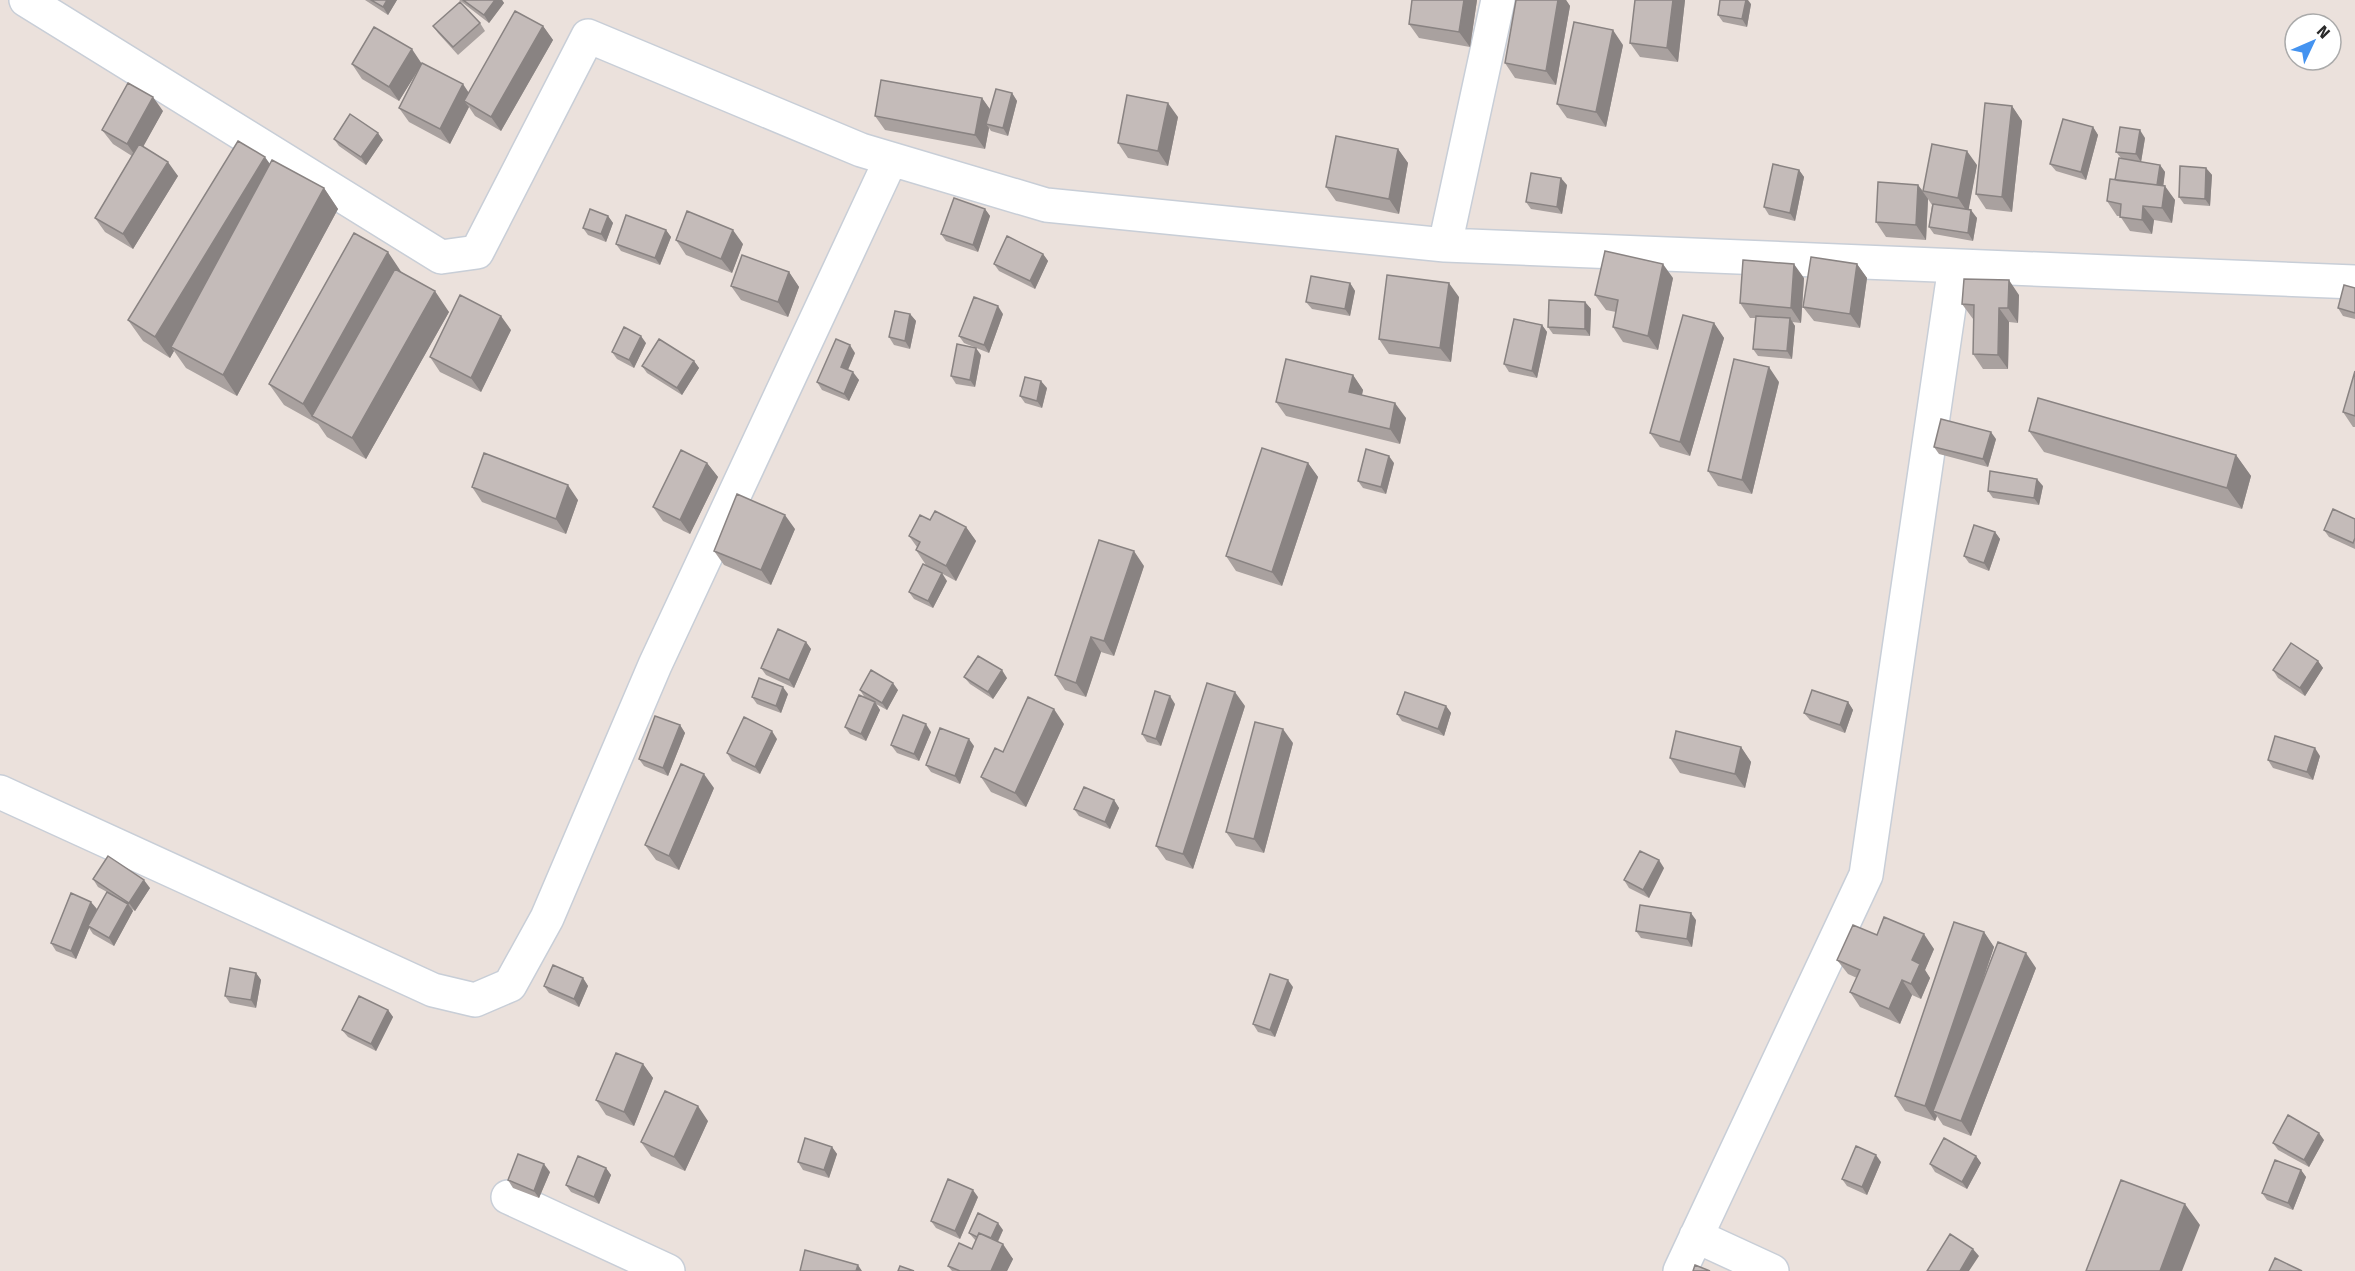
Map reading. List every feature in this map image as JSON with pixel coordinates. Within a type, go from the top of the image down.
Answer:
[{"type":"street","points":[[26,0],[441,257],[477,252],[588,36],[861,150],[1046,205],[1445,245],[2355,282]]},
{"type":"street","points":[[1445,245],[1498,0]]},
{"type":"street","points":[[0,792],[434,990],[475,1000],[510,985],[547,918],[655,665],[891,159]]},
{"type":"street","points":[[1680,1271],[1866,874],[1955,266]]},
{"type":"street","points":[[508,1197],[668,1271]]},
{"type":"street","points":[[1696,1236],[1772,1271]]},
{"type":"building","points":[[371,0],[387,0],[383,7]]},
{"type":"building","points":[[463,0],[495,0],[484,15]]},
{"type":"building","points":[[1412,0],[1464,0],[1459,32],[1409,24]]},
{"type":"building","points":[[1516,0],[1558,0],[1546,71],[1505,63]]},
{"type":"building","points":[[1635,0],[1673,0],[1667,48],[1630,43]]},
{"type":"building","points":[[1720,0],[1746,0],[1742,19],[1718,15]]},
{"type":"building","points":[[460,2],[480,23],[453,47],[433,26]]},
{"type":"building","points":[[515,11],[543,26],[491,117],[464,101]]},
{"type":"building","points":[[1574,22],[1613,30],[1596,112],[1557,104]]},
{"type":"building","points":[[374,27],[412,49],[389,87],[352,64]]},
{"type":"building","points":[[422,63],[463,84],[440,129],[399,108]]},
{"type":"building","points":[[881,80],[982,98],[975,135],[875,116]]},
{"type":"building","points":[[128,83],[153,97],[127,144],[102,130]]},
{"type":"building","points":[[996,89],[1012,93],[1003,128],[986,124]]},
{"type":"building","points":[[1127,95],[1168,103],[1158,151],[1118,143]]},
{"type":"building","points":[[1985,103],[2012,106],[2002,197],[1976,194]]},
{"type":"building","points":[[350,114],[378,133],[361,157],[334,139]]},
{"type":"building","points":[[2063,119],[2093,127],[2081,172],[2050,164]]},
{"type":"building","points":[[2120,127],[2140,130],[2136,154],[2116,152]]},
{"type":"building","points":[[1336,136],[1398,149],[1389,199],[1326,187]]},
{"type":"building","points":[[238,141],[265,157],[155,337],[128,320]]},
{"type":"building","points":[[139,144],[168,162],[123,234],[95,218]]},
{"type":"building","points":[[1932,144],[1967,151],[1958,198],[1923,191]]},
{"type":"building","points":[[2119,158],[2160,165],[2157,185],[2115,180]]},
{"type":"building","points":[[272,160],[324,188],[223,375],[171,347]]},
{"type":"building","points":[[1773,164],[1799,170],[1790,213],[1764,207]]},
{"type":"building","points":[[2180,166],[2206,168],[2205,199],[2179,197]]},
{"type":"building","points":[[1531,173],[1561,178],[1557,207],[1526,202]]},
{"type":"building","points":[[2110,179],[2165,186],[2162,208],[2143,206],[2142,220],[2120,217],[2121,204],[2107,201]]},
{"type":"building","points":[[1878,182],[1918,185],[1916,225],[1876,222]]},
{"type":"building","points":[[954,198],[985,209],[973,245],[941,234]]},
{"type":"building","points":[[1933,204],[1971,210],[1968,233],[1929,227]]},
{"type":"building","points":[[590,209],[608,216],[601,234],[583,228]]},
{"type":"building","points":[[687,211],[733,230],[721,259],[676,240]]},
{"type":"building","points":[[626,215],[666,230],[655,258],[616,244]]},
{"type":"building","points":[[354,233],[388,252],[303,404],[269,384]]},
{"type":"building","points":[[1007,236],[1043,254],[1030,281],[994,264]]},
{"type":"building","points":[[1605,251],[1663,264],[1648,336],[1613,327],[1618,300],[1595,295]]},
{"type":"building","points":[[742,255],[789,272],[778,302],[731,286]]},
{"type":"building","points":[[1811,257],[1857,264],[1850,314],[1803,307]]},
{"type":"building","points":[[1743,260],[1794,264],[1791,308],[1740,303]]},
{"type":"building","points":[[395,269],[435,291],[352,438],[312,416]]},
{"type":"building","points":[[1387,275],[1449,283],[1440,348],[1379,339]]},
{"type":"building","points":[[1311,276],[1350,283],[1345,309],[1306,302]]},
{"type":"building","points":[[1964,279],[2009,280],[2008,308],[1999,308],[1998,355],[1973,354],[1974,305],[1962,304]]},
{"type":"building","points":[[2344,285],[2355,288],[2355,313],[2338,308]]},
{"type":"building","points":[[460,295],[501,316],[471,378],[430,357]]},
{"type":"building","points":[[974,297],[998,306],[984,345],[959,336]]},
{"type":"building","points":[[1549,300],[1585,302],[1585,329],[1548,327]]},
{"type":"building","points":[[895,311],[910,314],[905,341],[889,337]]},
{"type":"building","points":[[1683,315],[1714,323],[1680,442],[1650,433]]},
{"type":"building","points":[[1756,316],[1790,318],[1787,351],[1753,349]]},
{"type":"building","points":[[1514,319],[1542,325],[1532,371],[1504,364]]},
{"type":"building","points":[[624,327],[641,336],[629,360],[612,352]]},
{"type":"building","points":[[659,339],[694,361],[677,388],[642,366]]},
{"type":"building","points":[[836,339],[850,345],[841,367],[853,372],[844,394],[817,382]]},
{"type":"building","points":[[957,344],[976,348],[970,380],[951,376]]},
{"type":"building","points":[[1286,359],[1353,375],[1349,392],[1395,403],[1390,429],[1276,402]]},
{"type":"building","points":[[1734,359],[1769,367],[1742,480],[1708,471]]},
{"type":"building","points":[[2355,371],[2355,416],[2343,412]]},
{"type":"building","points":[[1025,377],[1041,381],[1037,401],[1020,396]]},
{"type":"building","points":[[2038,398],[2236,455],[2227,488],[2029,431]]},
{"type":"building","points":[[1941,419],[1991,432],[1983,459],[1934,447]]},
{"type":"building","points":[[1262,448],[1308,463],[1272,572],[1226,556]]},
{"type":"building","points":[[1366,449],[1389,456],[1381,487],[1358,481]]},
{"type":"building","points":[[681,450],[707,463],[680,520],[653,507]]},
{"type":"building","points":[[484,453],[568,485],[556,519],[472,487]]},
{"type":"building","points":[[1990,471],[2037,479],[2034,498],[1988,491]]},
{"type":"building","points":[[737,494],[785,515],[761,570],[714,551]]},
{"type":"building","points":[[2333,509],[2355,519],[2353,543],[2324,530]]},
{"type":"building","points":[[935,511],[966,527],[946,566],[916,550],[920,542],[909,536],[920,515],[930,520]]},
{"type":"building","points":[[1974,525],[1995,532],[1984,563],[1964,556]]},
{"type":"building","points":[[1099,540],[1134,551],[1104,641],[1091,637],[1076,683],[1055,675]]},
{"type":"building","points":[[923,564],[942,573],[928,601],[909,592]]},
{"type":"building","points":[[778,629],[806,642],[789,680],[761,668]]},
{"type":"building","points":[[2291,643],[2318,661],[2300,688],[2273,670]]},
{"type":"building","points":[[978,656],[1002,670],[988,692],[964,677]]},
{"type":"building","points":[[871,670],[893,683],[882,703],[860,690]]},
{"type":"building","points":[[759,678],[783,687],[776,706],[752,697]]},
{"type":"building","points":[[1207,683],[1235,692],[1183,854],[1156,846]]},
{"type":"building","points":[[1812,690],[1848,702],[1840,725],[1804,713]]},
{"type":"building","points":[[1155,691],[1170,696],[1156,739],[1142,734]]},
{"type":"building","points":[[1405,692],[1446,706],[1438,729],[1397,714]]},
{"type":"building","points":[[859,695],[875,702],[861,734],[845,727]]},
{"type":"building","points":[[1028,697],[1054,709],[1015,793],[981,777],[995,748],[1003,752]]},
{"type":"building","points":[[903,715],[926,724],[914,754],[891,745]]},
{"type":"building","points":[[655,716],[680,725],[663,768],[639,759]]},
{"type":"building","points":[[744,717],[772,731],[755,767],[727,753]]},
{"type":"building","points":[[1255,722],[1283,729],[1254,839],[1226,832]]},
{"type":"building","points":[[940,728],[969,739],[955,776],[926,765]]},
{"type":"building","points":[[1676,731],[1741,747],[1735,774],[1670,758]]},
{"type":"building","points":[[2275,736],[2315,748],[2307,772],[2268,760]]},
{"type":"building","points":[[681,764],[704,774],[669,856],[645,845]]},
{"type":"building","points":[[1084,787],[1114,800],[1105,822],[1074,809]]},
{"type":"building","points":[[1640,851],[1659,860],[1643,890],[1624,880]]},
{"type":"building","points":[[108,856],[144,880],[129,903],[93,879]]},
{"type":"building","points":[[107,892],[128,904],[109,938],[88,926]]},
{"type":"building","points":[[71,893],[91,902],[71,951],[51,943]]},
{"type":"building","points":[[1640,905],[1691,913],[1687,939],[1636,931]]},
{"type":"building","points":[[1884,917],[1924,934],[1912,960],[1920,964],[1911,984],[1902,980],[1889,1009],[1850,992],[1860,970],[1837,960],[1853,925],[1877,935]]},
{"type":"building","points":[[1954,922],[1984,932],[1925,1106],[1895,1096]]},
{"type":"building","points":[[1998,942],[2026,953],[1961,1121],[1933,1111]]},
{"type":"building","points":[[553,965],[583,978],[574,999],[544,986]]},
{"type":"building","points":[[230,968],[256,973],[251,1000],[225,996]]},
{"type":"building","points":[[1270,974],[1288,980],[1270,1030],[1253,1024]]},
{"type":"building","points":[[359,996],[388,1010],[371,1044],[342,1030]]},
{"type":"building","points":[[616,1053],[643,1064],[624,1112],[596,1100]]},
{"type":"building","points":[[665,1091],[698,1106],[674,1157],[641,1142]]},
{"type":"building","points":[[2288,1115],[2319,1133],[2304,1160],[2273,1143]]},
{"type":"building","points":[[805,1138],[832,1147],[824,1170],[798,1162]]},
{"type":"building","points":[[1944,1138],[1976,1156],[1962,1182],[1930,1164]]},
{"type":"building","points":[[1856,1146],[1876,1155],[1862,1187],[1842,1179]]},
{"type":"building","points":[[518,1154],[544,1164],[534,1191],[508,1180]]},
{"type":"building","points":[[578,1156],[606,1168],[594,1197],[566,1185]]},
{"type":"building","points":[[2275,1160],[2301,1170],[2288,1203],[2262,1193]]},
{"type":"building","points":[[948,1179],[973,1190],[955,1231],[931,1221]]},
{"type":"building","points":[[2121,1180],[2185,1204],[2160,1271],[2086,1271]]},
{"type":"building","points":[[978,1213],[998,1223],[991,1238],[979,1233],[977,1237],[969,1233]]},
{"type":"building","points":[[979,1233],[1003,1244],[991,1271],[960,1271],[948,1266],[959,1243],[972,1249]]},
{"type":"building","points":[[1950,1234],[1973,1249],[1960,1271],[1927,1271]]},
{"type":"building","points":[[805,1250],[858,1265],[856,1271],[800,1271]]},
{"type":"building","points":[[2275,1258],[2302,1271],[2269,1271]]},
{"type":"building","points":[[1695,1265],[1710,1271],[1693,1271]]},
{"type":"building","points":[[900,1266],[914,1271],[898,1271]]}]
